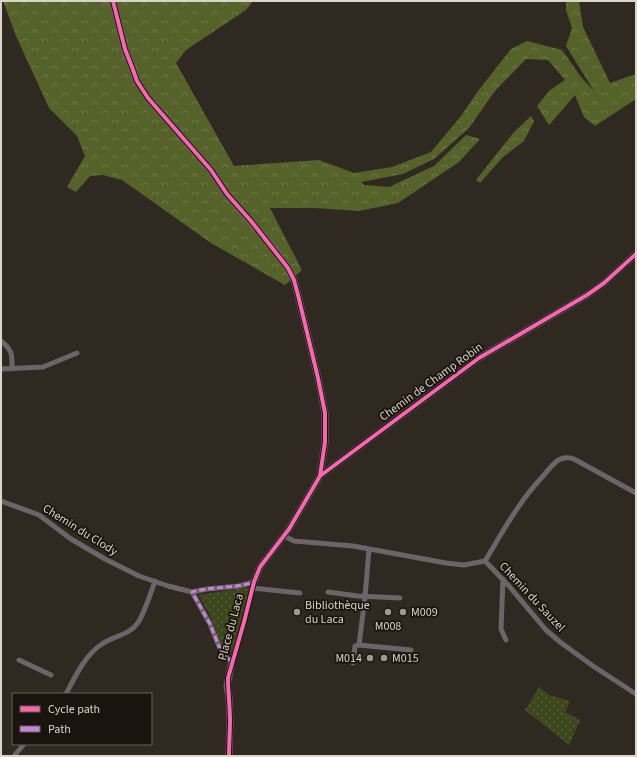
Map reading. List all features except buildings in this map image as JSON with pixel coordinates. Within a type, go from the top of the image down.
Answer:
[{"type":"street","points":[[113,1],[129,61],[137,81],[148,98],[211,170],[227,194],[288,268],[294,280],[318,378],[324,413],[324,442],[320,476],[303,507],[284,536],[260,567],[253,585],[300,593]]},
{"type":"street","name":"Chemin de Champ Robin","points":[[320,476],[478,358],[604,284],[636,254]]},
{"type":"street","points":[[1,341],[6,345],[12,354],[12,369]]},
{"type":"street","points":[[1,369],[43,367],[77,353]]},
{"type":"street","points":[[485,561],[521,502],[556,462],[561,459],[566,457],[574,459],[636,492]]},
{"type":"street","name":"Chemin du Clody","points":[[1,501],[39,515],[71,539],[105,559],[139,576],[192,592]]},
{"type":"street","name":"Chemin du Sauzel","points":[[284,536],[294,541],[353,546],[446,563],[464,565],[485,561],[503,579],[546,630],[593,666],[636,694]]},
{"type":"street","points":[[353,663],[355,646],[359,644],[369,549]]},
{"type":"street","points":[[503,579],[501,629],[506,640]]},
{"type":"street","points":[[67,693],[93,651],[104,643],[124,634],[137,624],[155,581]]},
{"type":"street","name":"Place du Laca","points":[[229,756],[230,720],[227,686],[228,678],[253,585],[207,589],[192,592],[210,624],[223,656],[232,661]]},
{"type":"street","points":[[328,592],[365,597],[400,598]]},
{"type":"street","points":[[359,644],[410,650]]},
{"type":"street","points":[[19,660],[52,675]]},
{"type":"street","points":[[14,756],[23,745]]},
{"type":"green space","points":[[3,1],[253,1],[246,10],[186,50],[176,63],[234,166],[319,160],[354,173],[392,167],[431,152],[461,116],[478,91],[511,49],[527,41],[562,50],[581,77],[594,91],[566,46],[572,28],[566,10],[566,1],[579,1],[583,27],[610,83],[636,74],[636,99],[595,126],[584,117],[575,95],[549,125],[537,106],[550,90],[565,80],[548,60],[526,59],[495,91],[469,128],[434,159],[403,174],[361,182],[364,185],[389,187],[434,166],[466,135],[480,139],[459,162],[398,203],[359,211],[316,208],[270,208],[302,270],[285,285],[211,243],[122,180],[103,175],[90,176],[76,192],[67,187],[85,156],[77,136],[49,108],[16,36]]},
{"type":"green space","points":[[531,116],[534,121],[524,141],[502,158],[480,183],[476,180],[514,132]]},
{"type":"green space","points":[[250,587],[232,652],[222,651],[213,622],[198,595]]},
{"type":"green space","points":[[539,687],[549,695],[570,701],[565,712],[580,720],[569,745],[525,710]]},
{"type":"marked path","points":[[254,582],[244,622],[232,661],[223,656],[210,624],[192,592],[239,586],[254,582]]},
{"type":"cycle path","points":[[113,1],[125,49],[137,81],[148,98],[211,170],[227,194],[251,221],[288,268],[294,280],[298,295],[325,413],[325,442],[320,476],[289,529],[260,567],[254,582],[228,678],[230,721],[229,756]]},
{"type":"cycle path","points":[[320,476],[479,358],[587,295],[604,283],[636,254]]},
{"type":"place","name":"Bibliothèque du Laca","points":[[297,612]]},
{"type":"place","name":"M008","points":[[388,612]]},
{"type":"place","name":"M009","points":[[403,612]]},
{"type":"place","name":"M014","points":[[370,658]]},
{"type":"place","name":"M015","points":[[384,658]]}]
